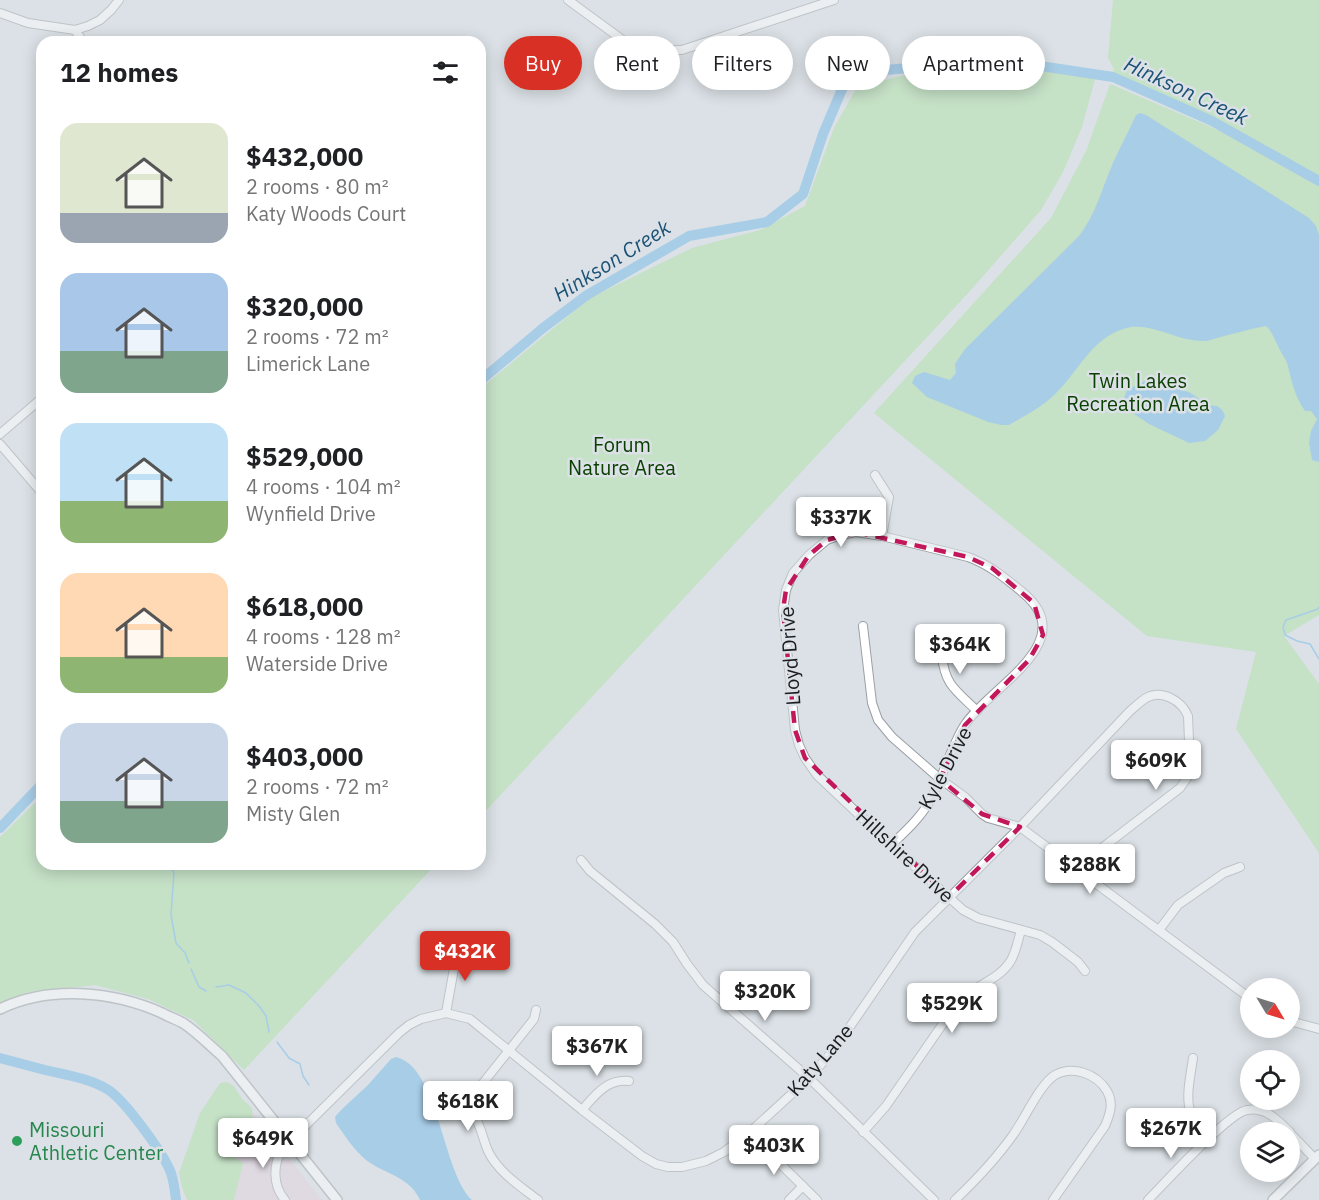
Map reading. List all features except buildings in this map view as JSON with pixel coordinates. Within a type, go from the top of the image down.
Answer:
[{"type":"street","points":[[0,13],[28,23],[75,30],[99,20],[119,0]]},
{"type":"street","points":[[568,0],[624,41],[639,48],[654,50],[682,50],[834,0]]},
{"type":"street","points":[[75,30],[79,36]]},
{"type":"street","points":[[0,434],[36,403]]},
{"type":"street","points":[[0,444],[36,486]]},
{"type":"street","points":[[875,475],[889,497],[882,536]]},
{"type":"street","name":"Lloyd Drive","points":[[805,758],[795,730],[783,610],[786,590],[793,573],[827,540],[856,532],[968,556],[980,561],[992,568],[1034,603],[1041,616],[1043,635]]},
{"type":"street","points":[[863,626],[872,703],[878,720],[892,736],[982,814],[988,818],[1020,827],[1240,991]]},
{"type":"street","points":[[946,633],[941,643],[946,678],[977,711]]},
{"type":"street","name":"Kyle Drive","points":[[891,846],[923,812],[965,725],[1029,660],[1043,635]]},
{"type":"street","name":"Katy Lane","points":[[446,1013],[470,1019],[642,1156],[656,1164],[682,1167],[706,1161],[724,1152],[749,1133],[809,1078],[837,1045],[915,932],[1020,827],[1130,711],[1148,696],[1159,694],[1177,701],[1188,716],[1190,765],[1180,788],[1076,868]]},
{"type":"street","name":"Hillshire Drive","points":[[805,758],[817,775],[891,846],[963,910],[978,918],[1040,935],[1078,962],[1085,971]]},
{"type":"street","points":[[581,860],[590,871],[655,924],[673,942],[703,985],[809,1078],[934,1200]]},
{"type":"street","points":[[1159,930],[1178,905],[1224,873],[1240,867]]},
{"type":"street","points":[[863,1132],[886,1106],[961,1000],[998,975],[1010,963],[1021,930]]},
{"type":"street","points":[[285,1200],[276,1184],[275,1172],[279,1154],[289,1141],[409,1024],[446,1013],[458,946]]},
{"type":"street","points":[[0,1009],[39,996],[100,995],[151,1008],[182,1023],[222,1056],[337,1200]]},
{"type":"street","points":[[536,1011],[534,1019],[479,1088],[474,1099],[473,1111],[488,1152],[510,1178],[538,1200]]},
{"type":"street","points":[[1300,1023],[1318,1027]]},
{"type":"street","points":[[1193,1058],[1188,1101],[1190,1113],[1211,1136]]},
{"type":"street","points":[[955,1200],[987,1169],[1014,1135],[1048,1082],[1055,1076],[1068,1071],[1077,1071],[1089,1074],[1099,1081],[1111,1102],[1110,1112],[1105,1126],[1053,1200]]},
{"type":"street","points":[[582,1110],[603,1088],[617,1080],[629,1081]]},
{"type":"street","points":[[1148,1200],[1236,1113],[1259,1110],[1272,1114],[1280,1122]]},
{"type":"street","points":[[749,1133],[817,1200]]},
{"type":"street","points":[[1273,1200],[1317,1157],[1300,1142]]},
{"type":"street","points":[[789,1200],[803,1186]]},
{"type":"highlighted area","points":[[856,532],[968,557],[992,568],[1034,603],[1043,635],[1029,660],[965,725],[940,779],[982,814],[1020,827],[949,897],[805,758],[795,730],[783,610],[786,590],[809,555],[827,540]]},
{"type":"shaded area","points":[[249,1108],[322,1200],[229,1200],[236,1127]]},
{"type":"green space","name":"Twin Lakes Recreation Area","points":[[1113,0],[1319,0],[1319,181],[1283,164],[1319,184],[1319,615],[1284,636],[1319,684],[1319,853],[1236,729],[1256,652],[1147,636],[874,413],[1051,218],[1086,151],[1110,84],[1254,147],[1212,121],[1113,77],[1114,69],[1108,58]]},
{"type":"green space","name":"Forum Nature Area","points":[[1045,69],[1095,79],[1082,127],[1063,172],[1041,210],[969,292],[486,811],[486,384],[590,298],[692,248],[760,230],[805,206],[834,128],[855,90],[890,90],[890,79],[902,76],[902,90],[1045,90]]},
{"type":"green space","points":[[36,802],[36,870],[430,870],[244,1070],[193,1020],[148,999],[95,985],[29,992],[0,1004],[0,837]]},
{"type":"green space","points":[[227,1082],[234,1086],[242,1099],[252,1108],[253,1119],[233,1142],[232,1155],[243,1163],[234,1200],[187,1200],[179,1173],[200,1113],[220,1083]]},
{"type":"water","points":[[1140,113],[1309,218],[1316,226],[1319,235],[1319,462],[1312,460],[1309,443],[1311,431],[1317,419],[1311,411],[1305,411],[1301,405],[1286,361],[1266,326],[1204,341],[1143,327],[1123,329],[1094,347],[1066,383],[1047,401],[1009,425],[988,422],[927,397],[912,383],[915,376],[924,372],[950,380],[956,373],[955,364],[965,349],[1079,236],[1094,210],[1136,115]]},
{"type":"water","points":[[1149,379],[1189,392],[1210,406],[1219,408],[1225,416],[1218,430],[1205,441],[1189,443],[1149,424],[1131,412],[1123,400],[1127,390]]},
{"type":"water","points":[[396,1057],[410,1065],[422,1080],[431,1099],[454,1167],[462,1186],[472,1200],[420,1200],[407,1184],[362,1156],[336,1123],[335,1117],[341,1110],[391,1059]]},
{"type":"waterway","name":"Hinkson Creek","points":[[486,376],[587,295],[689,236],[767,222],[803,194],[823,134],[843,87],[874,71],[1001,60],[1113,77],[1212,121],[1319,181]]},
{"type":"waterway","points":[[1319,607],[1286,620],[1283,627],[1285,635],[1310,644],[1319,659]]},
{"type":"waterway","name":"Hinkson Creek","points":[[0,828],[36,790]]},
{"type":"waterway","points":[[172,870],[171,915],[176,943],[185,953],[189,963]]},
{"type":"waterway","points":[[191,969],[199,987],[206,991]]},
{"type":"waterway","points":[[216,987],[229,985],[246,993],[266,1016],[269,1032]]},
{"type":"waterway","points":[[277,1042],[289,1058],[300,1064],[303,1076],[309,1085]]},
{"type":"waterway","name":"Hinkson Creek","points":[[0,1058],[85,1079],[107,1089],[143,1128],[167,1164],[173,1180],[176,1200]]},
{"type":"place","name":"Missouri Athletic Center","points":[[17,1141]]}]
